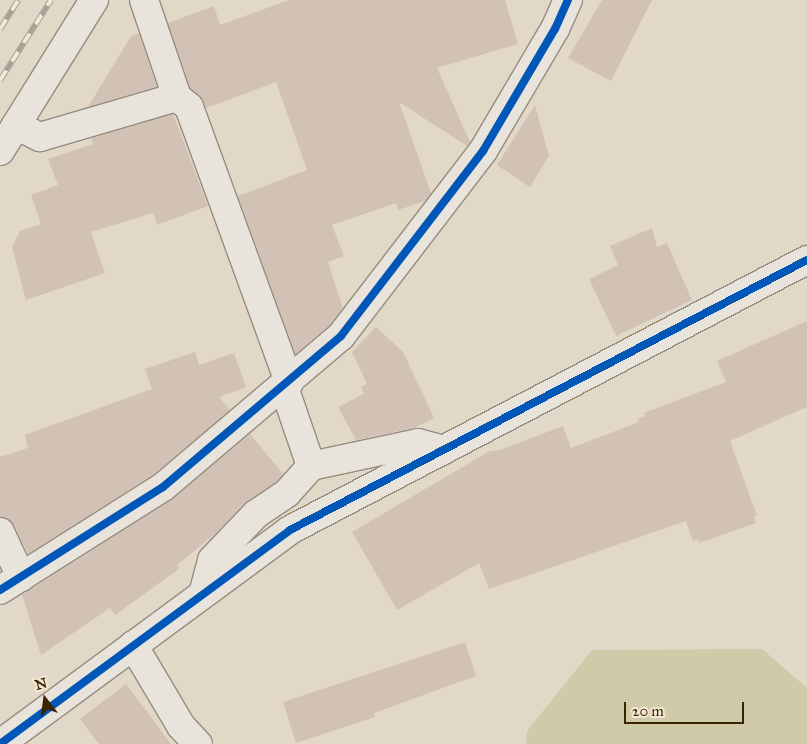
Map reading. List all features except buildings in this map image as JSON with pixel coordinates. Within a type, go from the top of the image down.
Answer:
[{"type":"street","points":[[0,151],[94,0]]},
{"type":"street","points":[[144,0],[177,97],[190,107],[286,385],[311,466]]},
{"type":"street","points":[[0,532],[10,584],[163,487],[286,385],[341,336],[483,151],[555,29],[568,0]]},
{"type":"street","points":[[16,125],[40,137],[177,97]]},
{"type":"street","points":[[0,744],[290,530],[807,260]]},
{"type":"street","points":[[203,594],[212,560],[256,514],[288,493],[311,466],[418,443],[444,450]]},
{"type":"street","points":[[133,644],[182,726],[198,744]]},
{"type":"shaded area","points":[[762,649],[807,688],[807,744],[526,744],[527,731],[592,650]]},
{"type":"railway","points":[[0,29],[18,0]]},
{"type":"railway","points":[[0,80],[51,0]]},
{"type":"cycle path","points":[[0,590],[163,487],[341,336],[483,151],[555,29],[568,0]]},
{"type":"cycle path","points":[[0,744],[290,530],[807,260]]}]
